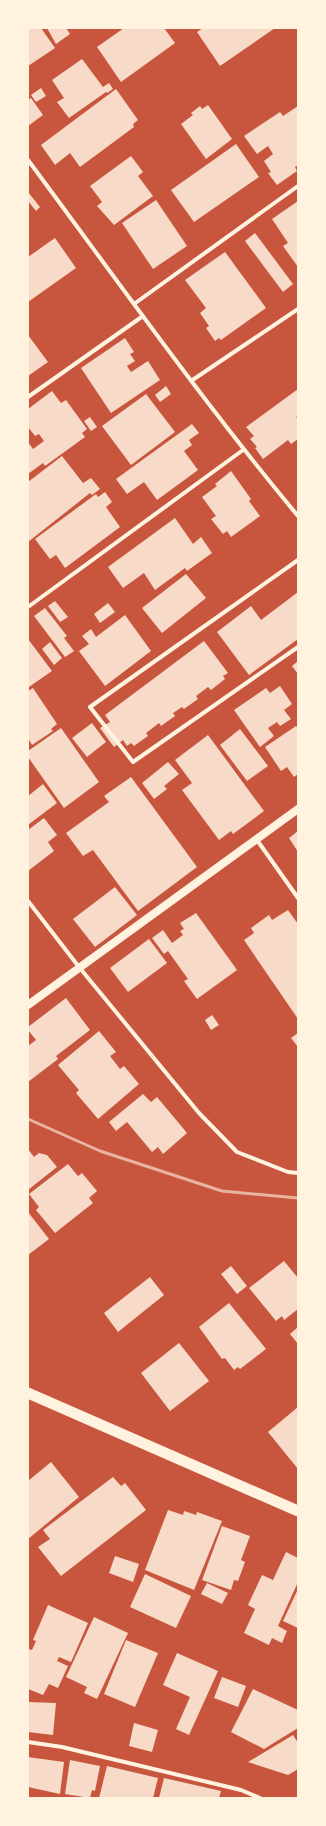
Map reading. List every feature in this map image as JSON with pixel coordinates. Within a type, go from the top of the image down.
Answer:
[{"type":"highway","points":[[28,1393],[298,1511]]},
{"type":"main road","points":[[28,1005],[298,809]]},
{"type":"street","points":[[28,160],[243,450],[298,516]]},
{"type":"street","points":[[134,304],[298,186]]},
{"type":"street","points":[[191,381],[298,309]]},
{"type":"street","points":[[28,397],[143,316]]},
{"type":"street","points":[[28,607],[243,450]]},
{"type":"street","points":[[298,560],[90,707],[133,762],[298,647]]},
{"type":"street","points":[[257,840],[298,898]]},
{"type":"street","points":[[28,901],[79,967],[199,1113],[237,1152],[288,1172],[298,1173]]},
{"type":"street","points":[[28,1742],[62,1747],[241,1790],[260,1798]]},
{"type":"building","points":[[28,28],[41,28],[55,48],[28,66]]},
{"type":"building","points":[[47,28],[66,28],[70,34],[56,44]]},
{"type":"building","points":[[124,28],[164,28],[175,43],[121,82],[97,47]]},
{"type":"building","points":[[203,28],[275,28],[220,66],[197,32]]},
{"type":"building","points":[[82,59],[103,87],[109,83],[113,89],[107,93],[106,92],[69,118],[57,102],[64,98],[52,80]]},
{"type":"building","points":[[41,88],[46,96],[36,102],[31,95]]},
{"type":"building","points":[[116,89],[138,120],[133,124],[134,127],[80,167],[70,153],[55,165],[41,145]]},
{"type":"building","points":[[31,98],[43,115],[28,126],[28,100]]},
{"type":"building","points":[[208,105],[232,139],[206,159],[181,124],[193,115],[191,113],[200,106],[202,109]]},
{"type":"building","points":[[298,106],[298,165],[295,167],[297,171],[277,185],[268,173],[271,172],[264,161],[273,154],[268,146],[257,154],[244,136],[280,112],[283,116]]},
{"type":"building","points":[[236,144],[259,177],[194,222],[171,190]]},
{"type":"building","points":[[131,156],[143,172],[138,176],[153,196],[114,225],[97,206],[102,202],[90,186]]},
{"type":"building","points":[[28,192],[40,207],[36,211],[28,201]]},
{"type":"building","points":[[156,200],[187,246],[153,269],[122,223]]},
{"type":"building","points":[[298,201],[298,267],[283,246],[288,243],[272,219]]},
{"type":"building","points":[[255,233],[293,284],[283,292],[245,241]]},
{"type":"building","points":[[55,238],[76,268],[28,302],[28,257]]},
{"type":"building","points":[[225,252],[266,308],[221,340],[219,338],[215,341],[206,328],[209,326],[200,313],[206,308],[185,280]]},
{"type":"building","points":[[28,335],[48,362],[28,376]]},
{"type":"building","points":[[125,338],[134,352],[130,354],[135,361],[127,366],[131,372],[148,361],[160,380],[111,413],[81,368]]},
{"type":"building","points":[[166,386],[171,394],[160,402],[155,395]]},
{"type":"building","points":[[298,389],[298,416],[296,417],[298,419],[298,439],[291,444],[288,440],[263,459],[255,448],[257,447],[250,439],[254,436],[246,427]]},
{"type":"building","points":[[52,391],[61,403],[66,400],[87,429],[82,433],[85,437],[45,466],[43,463],[28,474],[28,442],[33,449],[44,441],[39,434],[35,436],[28,427],[28,409]]},
{"type":"building","points":[[146,394],[175,432],[131,465],[102,426]]},
{"type":"building","points":[[90,417],[97,427],[91,431],[84,421]]},
{"type":"building","points":[[192,424],[199,433],[189,440],[192,445],[184,451],[198,470],[157,500],[144,482],[127,494],[116,479]]},
{"type":"building","points":[[62,456],[83,483],[91,478],[100,489],[92,495],[90,493],[28,542],[28,482]]},
{"type":"building","points":[[231,471],[251,499],[249,501],[260,516],[231,537],[227,531],[223,534],[211,519],[216,516],[202,497],[217,486],[215,484]]},
{"type":"building","points":[[105,492],[112,502],[106,507],[120,527],[65,568],[56,555],[50,559],[35,539],[96,494],[98,497]]},
{"type":"building","points":[[175,518],[193,544],[201,537],[212,553],[187,571],[185,568],[155,590],[144,573],[123,588],[108,567]]},
{"type":"building","points":[[186,574],[206,598],[162,633],[142,608]]},
{"type":"building","points":[[298,592],[298,639],[249,675],[217,632],[251,606],[261,620]]},
{"type":"building","points":[[55,601],[68,617],[60,622],[48,606]]},
{"type":"building","points":[[108,603],[115,612],[100,623],[94,614]]},
{"type":"building","points":[[45,608],[67,636],[64,638],[74,651],[65,657],[34,616]]},
{"type":"building","points":[[125,615],[151,651],[105,686],[79,651],[89,644],[82,636],[91,629],[96,637]]},
{"type":"building","points":[[28,639],[52,671],[29,687],[28,686]]},
{"type":"building","points":[[204,641],[228,673],[223,676],[225,679],[211,690],[208,687],[196,696],[198,699],[184,709],[182,707],[173,713],[175,716],[161,726],[159,723],[146,733],[148,736],[134,746],[131,743],[127,746],[123,740],[114,747],[100,728],[110,722],[105,715]]},
{"type":"building","points":[[50,642],[62,658],[54,665],[42,649]]},
{"type":"building","points":[[298,661],[298,674],[292,666]]},
{"type":"building","points":[[280,686],[292,704],[284,710],[291,719],[280,726],[277,722],[268,728],[274,736],[260,747],[234,710],[266,688],[270,693]]},
{"type":"building","points":[[33,688],[57,724],[51,729],[53,731],[32,745],[28,738],[28,691]]},
{"type":"building","points":[[92,723],[106,742],[87,757],[72,738]]},
{"type":"building","points":[[296,726],[298,728],[298,774],[294,777],[287,767],[281,771],[265,747]]},
{"type":"building","points":[[61,728],[99,782],[64,808],[28,757],[28,751]]},
{"type":"building","points":[[240,729],[268,766],[247,781],[220,745]]},
{"type":"building","points":[[208,735],[264,811],[233,834],[231,831],[219,840],[182,790],[192,783],[175,760]]},
{"type":"building","points":[[168,762],[179,774],[164,786],[167,789],[154,799],[142,783]]},
{"type":"building","points":[[131,777],[197,867],[138,911],[93,850],[83,856],[66,833],[109,802],[104,796]]},
{"type":"building","points":[[43,784],[57,803],[28,825],[28,796]]},
{"type":"building","points":[[44,818],[57,835],[48,842],[54,851],[28,871],[28,830]]},
{"type":"building","points":[[298,831],[298,852],[289,838]]},
{"type":"building","points":[[115,887],[137,915],[95,947],[73,919]]},
{"type":"building","points":[[288,910],[298,924],[298,1019],[244,940],[254,933],[251,928],[269,915],[272,920]]},
{"type":"building","points":[[196,913],[237,970],[197,999],[184,981],[188,979],[168,951],[164,954],[152,938],[163,930],[172,943],[183,935],[180,931],[184,929],[180,923]]},
{"type":"building","points":[[149,939],[167,963],[128,992],[110,968]]},
{"type":"building","points":[[66,998],[90,1030],[56,1056],[58,1059],[28,1082],[28,1046],[36,1040],[28,1030],[28,1027]]},
{"type":"building","points":[[212,1015],[219,1025],[211,1030],[205,1020]]},
{"type":"building","points":[[99,1031],[116,1052],[110,1056],[120,1069],[124,1066],[139,1084],[98,1119],[76,1093],[79,1090],[58,1065]]},
{"type":"building","points":[[298,1033],[298,1047],[291,1038]]},
{"type":"building","points":[[143,1094],[151,1102],[157,1097],[187,1133],[163,1154],[158,1147],[152,1152],[127,1122],[116,1131],[109,1122]]},
{"type":"building","points":[[28,1149],[34,1157],[39,1153],[47,1155],[57,1167],[28,1190]]},
{"type":"building","points":[[68,1164],[78,1176],[82,1173],[97,1191],[89,1198],[93,1203],[55,1233],[36,1210],[39,1207],[29,1194]]},
{"type":"building","points":[[28,1212],[49,1239],[28,1255]]},
{"type":"building","points":[[284,1261],[298,1278],[298,1309],[284,1320],[282,1316],[276,1321],[249,1288]]},
{"type":"building","points":[[231,1266],[247,1286],[237,1294],[221,1274]]},
{"type":"building","points":[[150,1277],[164,1295],[118,1332],[104,1313]]},
{"type":"building","points":[[229,1303],[266,1349],[240,1369],[238,1367],[234,1370],[225,1358],[222,1359],[199,1327]]},
{"type":"building","points":[[298,1327],[298,1344],[290,1334]]},
{"type":"building","points":[[179,1343],[209,1381],[170,1411],[141,1373]]},
{"type":"building","points":[[298,1407],[298,1469],[268,1432]]},
{"type":"building","points":[[51,1462],[79,1497],[28,1539],[28,1481]]},
{"type":"building","points":[[113,1477],[121,1486],[125,1483],[146,1510],[61,1576],[38,1547],[50,1539],[43,1530]]},
{"type":"building","points":[[168,1510],[183,1515],[184,1511],[196,1515],[197,1512],[222,1521],[194,1590],[145,1570]]},
{"type":"building","points":[[222,1526],[250,1536],[241,1560],[245,1562],[238,1581],[234,1580],[231,1590],[202,1580]]},
{"type":"building","points":[[286,1552],[298,1558],[298,1582],[278,1626],[287,1631],[282,1643],[272,1638],[269,1645],[244,1633],[255,1609],[248,1605],[262,1575],[273,1580]]},
{"type":"building","points":[[115,1556],[139,1564],[133,1582],[109,1573]]},
{"type":"building","points":[[145,1574],[191,1596],[176,1628],[130,1607]]},
{"type":"building","points":[[207,1583],[228,1593],[222,1604],[201,1594]]},
{"type":"building","points":[[298,1589],[298,1628],[283,1621]]},
{"type":"building","points":[[48,1605],[88,1623],[71,1662],[59,1657],[57,1661],[68,1666],[58,1688],[49,1684],[43,1695],[28,1689],[28,1649],[32,1650],[36,1641],[33,1640]]},
{"type":"building","points":[[94,1617],[128,1633],[97,1699],[84,1693],[87,1687],[66,1677]]},
{"type":"building","points":[[126,1640],[158,1653],[135,1707],[104,1694]]},
{"type":"building","points":[[177,1653],[218,1671],[189,1735],[176,1729],[190,1697],[163,1685]]},
{"type":"building","points":[[222,1677],[246,1686],[238,1707],[214,1698]]},
{"type":"building","points":[[253,1689],[298,1710],[298,1728],[264,1749],[231,1732]]},
{"type":"building","points":[[28,1702],[56,1703],[53,1735],[28,1732]]},
{"type":"building","points":[[134,1723],[158,1730],[152,1752],[129,1746]]},
{"type":"building","points":[[293,1735],[298,1743],[298,1769],[288,1775],[248,1762]]},
{"type":"building","points":[[28,1757],[64,1762],[60,1794],[28,1787]]},
{"type":"building","points":[[70,1760],[100,1766],[95,1791],[92,1790],[90,1798],[65,1794]]},
{"type":"building","points":[[107,1766],[158,1778],[153,1798],[99,1798]]},
{"type":"building","points":[[164,1778],[221,1791],[219,1798],[159,1798]]},
{"type":"railway","points":[[28,1119],[100,1151],[222,1191],[298,1198]]}]
